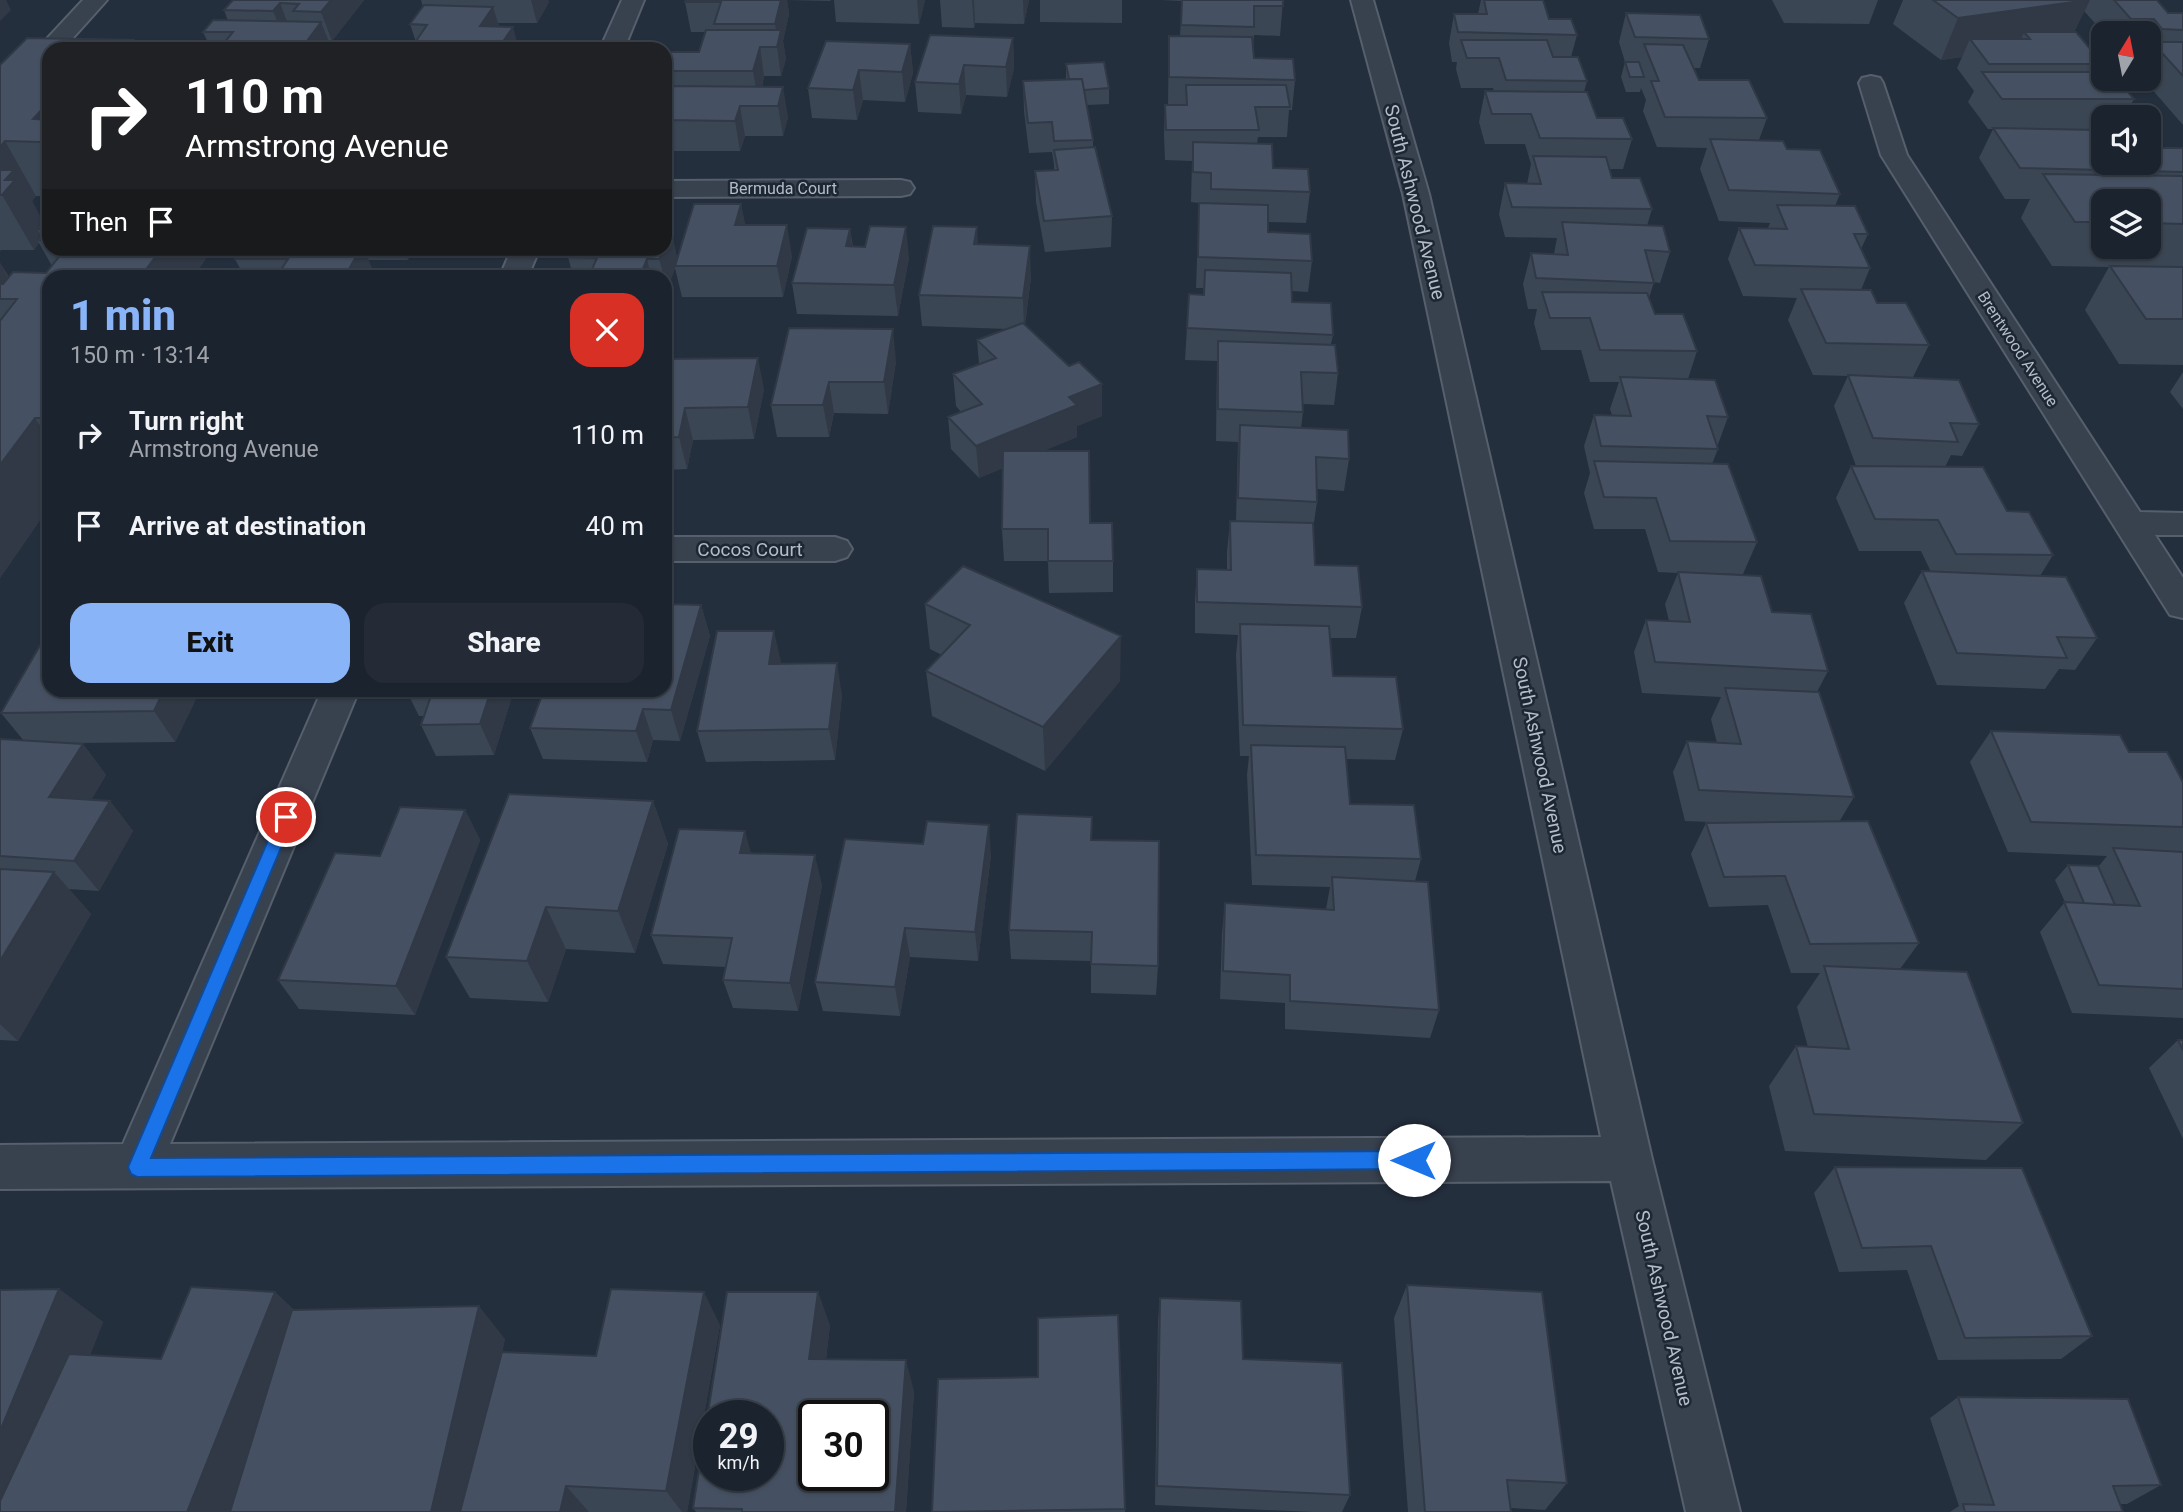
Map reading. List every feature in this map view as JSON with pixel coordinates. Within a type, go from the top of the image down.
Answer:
[{"type":"street","points":[[58,42],[96,0]]},
{"type":"street","points":[[615,42],[633,0]]},
{"type":"street","name":"South Ashwood Avenue","points":[[1362,0],[1416,194],[1629,1159],[1713,1512]]},
{"type":"street","name":"Brentwood Avenue","points":[[1871,83],[1894,155],[2183,606]]},
{"type":"street","name":"Bermuda Court","points":[[672,189],[901,188]]},
{"type":"street","points":[[2131,523],[2183,524]]},
{"type":"street","name":"Cocos Court","points":[[672,549],[835,549]]},
{"type":"street","points":[[137,1167],[337,697]]},
{"type":"street","points":[[0,1167],[1629,1159]]},
{"type":"building","points":[[233,0],[331,0],[321,12],[293,11],[299,4],[280,3],[273,11],[224,10]]},
{"type":"building","points":[[781,0],[775,24],[714,24],[721,2],[685,2]]},
{"type":"building","points":[[1182,0],[1283,0],[1283,6],[1254,6],[1254,27],[1181,25]]},
{"type":"building","points":[[1484,0],[1543,0],[1549,19],[1571,19],[1577,35],[1458,32],[1454,14],[1487,14]]},
{"type":"building","points":[[1933,0],[2088,0],[1958,18]]},
{"type":"building","points":[[2114,0],[2157,0],[2168,13],[2183,13],[2183,30],[2162,29],[2161,21],[2154,19],[2131,19]]},
{"type":"building","points":[[424,5],[493,7],[480,26],[513,27],[503,42],[415,42],[427,25],[410,24]]},
{"type":"building","points":[[1626,13],[1700,15],[1709,39],[1635,37]]},
{"type":"building","points":[[213,20],[321,22],[306,42],[225,42],[233,32],[203,32]]},
{"type":"building","points":[[706,30],[781,30],[777,47],[760,47],[753,71],[672,71],[672,52],[699,52]]},
{"type":"building","points":[[2024,32],[2076,32],[2091,50],[2091,64],[1989,64],[1970,39],[2030,39]]},
{"type":"building","points":[[930,35],[1013,38],[1006,67],[964,65],[959,84],[915,82]]},
{"type":"building","points":[[1169,36],[1252,37],[1254,58],[1293,59],[1295,80],[1169,77]]},
{"type":"building","points":[[27,38],[133,40],[42,42],[42,109],[33,119],[42,120],[41,142],[5,141],[0,147],[0,65]]},
{"type":"building","points":[[1461,40],[1547,40],[1553,57],[1578,57],[1587,81],[1506,80],[1499,58],[1467,58]]},
{"type":"building","points":[[826,41],[910,44],[902,72],[859,70],[853,90],[808,88]]},
{"type":"building","points":[[2161,42],[2183,42],[2183,76],[2161,52]]},
{"type":"building","points":[[1644,44],[1683,45],[1699,80],[1749,80],[1767,118],[1665,117],[1651,81],[1659,81]]},
{"type":"building","points":[[1104,62],[1109,88],[1084,90],[1082,79],[1069,79],[1066,64]]},
{"type":"building","points":[[1625,62],[1639,62],[1644,77],[1630,77]]},
{"type":"building","points":[[1982,72],[2091,72],[2091,91],[2127,91],[2134,99],[2002,99]]},
{"type":"building","points":[[1082,79],[1093,140],[1054,141],[1052,122],[1028,123],[1023,81]]},
{"type":"building","points":[[1186,85],[1286,85],[1290,107],[1255,107],[1259,130],[1166,130],[1165,105],[1187,105]]},
{"type":"building","points":[[672,86],[783,87],[778,106],[740,106],[735,121],[672,120]]},
{"type":"building","points":[[1485,91],[1587,92],[1597,118],[1623,118],[1632,139],[1540,138],[1531,114],[1492,114]]},
{"type":"building","points":[[1993,128],[2091,130],[2091,170],[2020,168]]},
{"type":"building","points":[[1710,139],[1783,141],[1787,149],[1820,150],[1840,194],[1729,190]]},
{"type":"building","points":[[1193,142],[1272,144],[1273,168],[1308,169],[1310,192],[1211,189],[1211,173],[1193,172]]},
{"type":"building","points":[[1095,147],[1112,216],[1044,221],[1035,171],[1058,170],[1054,150]]},
{"type":"building","points":[[2161,148],[2183,148],[2183,172],[2161,171]]},
{"type":"building","points":[[1533,156],[1606,157],[1612,178],[1640,178],[1652,209],[1512,207],[1505,183],[1541,184]]},
{"type":"building","points":[[0,170],[14,170],[5,180],[15,180],[2,195],[0,195]]},
{"type":"building","points":[[2043,174],[2183,176],[2183,224],[2161,223],[2161,189],[2091,189],[2091,222],[2075,222]]},
{"type":"building","points":[[1199,203],[1268,205],[1268,232],[1310,234],[1312,261],[1198,257]]},
{"type":"building","points":[[694,204],[741,204],[735,225],[787,225],[777,266],[675,266]]},
{"type":"building","points":[[1777,205],[1855,206],[1868,234],[1854,234],[1870,268],[1755,265],[1739,228],[1787,229]]},
{"type":"building","points":[[1562,222],[1663,226],[1670,252],[1645,250],[1654,283],[1536,278],[1531,253],[1568,255]]},
{"type":"building","points":[[870,226],[906,227],[894,285],[792,283],[807,228],[850,229],[846,246],[865,247]]},
{"type":"building","points":[[933,226],[977,227],[974,244],[1030,246],[1023,298],[919,295]]},
{"type":"building","points":[[60,256],[156,256],[146,270],[48,270]]},
{"type":"building","points":[[237,256],[356,256],[348,270],[281,270],[288,259],[235,259]]},
{"type":"building","points":[[660,256],[659,259],[647,259],[642,270],[592,270],[597,258],[568,257]]},
{"type":"building","points":[[2110,266],[2183,267],[2183,319],[2146,319]]},
{"type":"building","points":[[1205,270],[1291,273],[1292,302],[1331,303],[1333,335],[1187,328],[1189,294],[1204,295]]},
{"type":"building","points":[[13,272],[42,273],[42,418],[35,418],[0,465],[0,321],[17,299],[0,299],[0,284]]},
{"type":"building","points":[[1801,289],[1871,290],[1877,303],[1906,303],[1929,345],[1826,343]]},
{"type":"building","points":[[1542,292],[1647,293],[1655,314],[1683,314],[1697,351],[1600,350],[1590,318],[1550,318]]},
{"type":"building","points":[[1023,323],[1069,366],[1079,362],[1102,384],[1069,397],[1077,405],[976,446],[948,417],[982,404],[953,374],[996,358],[977,340]]},
{"type":"building","points":[[789,328],[893,329],[884,382],[829,382],[823,405],[771,405]]},
{"type":"building","points":[[1218,341],[1335,345],[1338,373],[1301,372],[1303,412],[1218,409]]},
{"type":"building","points":[[758,358],[748,407],[685,408],[679,437],[672,438],[672,359]]},
{"type":"building","points":[[1848,375],[1959,380],[1979,424],[1950,423],[1958,442],[1873,438]]},
{"type":"building","points":[[1620,377],[1715,380],[1728,417],[1707,416],[1718,449],[1601,446],[1594,415],[1631,416]]},
{"type":"building","points":[[1240,425],[1348,430],[1349,459],[1316,457],[1317,502],[1238,498]]},
{"type":"building","points":[[1003,451],[1089,451],[1090,523],[1112,523],[1113,561],[1048,561],[1048,529],[1002,529]]},
{"type":"building","points":[[1594,461],[1728,464],[1757,542],[1670,541],[1656,498],[1604,497]]},
{"type":"building","points":[[1851,466],[1983,467],[2007,511],[2029,512],[2053,555],[1956,554],[1938,520],[1875,519]]},
{"type":"building","points":[[1230,521],[1313,523],[1315,565],[1358,566],[1362,607],[1197,602],[1197,569],[1231,570]]},
{"type":"building","points":[[963,566],[1121,636],[1043,727],[926,671],[970,625],[925,604]]},
{"type":"building","points":[[1922,571],[2066,577],[2097,638],[2057,637],[2067,658],[1957,653]]},
{"type":"building","points":[[1678,572],[1761,576],[1772,612],[1811,614],[1828,671],[1655,662],[1646,620],[1690,622]]},
{"type":"building","points":[[672,604],[701,605],[671,710],[643,709],[636,731],[530,728],[541,697],[672,697]]},
{"type":"building","points":[[1240,624],[1329,626],[1333,676],[1396,677],[1403,729],[1243,725]]},
{"type":"building","points":[[717,631],[774,631],[769,664],[837,663],[829,729],[697,731]]},
{"type":"building","points":[[42,642],[42,697],[161,697],[154,711],[1,713]]},
{"type":"building","points":[[1725,688],[1819,692],[1854,797],[1699,790],[1687,741],[1741,744]]},
{"type":"building","points":[[431,697],[489,697],[480,724],[421,725]]},
{"type":"building","points":[[1991,731],[2120,735],[2129,752],[2167,752],[2183,782],[2183,827],[2031,822]]},
{"type":"building","points":[[0,739],[83,744],[49,797],[110,801],[74,861],[0,856]]},
{"type":"building","points":[[1251,745],[1345,747],[1350,804],[1414,805],[1421,859],[1256,855]]},
{"type":"building","points":[[509,794],[653,801],[618,911],[546,907],[527,961],[446,957]]},
{"type":"building","points":[[400,807],[465,810],[396,986],[278,980],[335,853],[380,856]]},
{"type":"building","points":[[1017,814],[1092,817],[1091,840],[1159,841],[1158,966],[1091,964],[1092,932],[1009,930]]},
{"type":"building","points":[[927,821],[989,825],[975,932],[905,928],[895,987],[815,982],[845,839],[923,844]]},
{"type":"building","points":[[1868,821],[1919,943],[1810,944],[1785,876],[1724,877],[1706,823]]},
{"type":"building","points":[[679,829],[745,831],[740,853],[815,855],[790,983],[723,980],[732,938],[651,935]]},
{"type":"building","points":[[2113,848],[2183,852],[2183,989],[2099,985],[2064,902],[2140,906]]},
{"type":"building","points":[[2068,865],[2098,866],[2115,905],[2084,903]]},
{"type":"building","points":[[0,869],[54,872],[0,961]]},
{"type":"building","points":[[1332,877],[1428,882],[1439,1010],[1290,1001],[1290,975],[1223,971],[1225,903],[1334,910]]},
{"type":"building","points":[[1824,966],[1967,972],[2023,1123],[1814,1114],[1796,1046],[1849,1049]]},
{"type":"building","points":[[1835,1167],[2022,1168],[2092,1336],[1965,1338],[1931,1246],[1862,1248]]},
{"type":"building","points":[[1407,1285],[1542,1292],[1567,1483],[1507,1480],[1511,1512],[1425,1512]]},
{"type":"building","points":[[191,1287],[275,1292],[187,1512],[0,1512],[0,1501],[69,1354],[161,1359]]},
{"type":"building","points":[[59,1289],[0,1431],[0,1290]]},
{"type":"building","points":[[611,1289],[704,1292],[666,1491],[566,1486],[560,1512],[460,1512],[502,1352],[596,1356]]},
{"type":"building","points":[[727,1292],[818,1292],[809,1359],[906,1360],[895,1512],[742,1512],[742,1509],[693,1508],[696,1491],[784,1491],[784,1400],[710,1400]]},
{"type":"building","points":[[1160,1298],[1241,1301],[1243,1359],[1342,1363],[1350,1495],[1157,1486]]},
{"type":"building","points":[[479,1306],[431,1512],[230,1512],[292,1310]]},
{"type":"building","points":[[1118,1315],[1125,1509],[932,1512],[938,1379],[1038,1377],[1038,1318]]},
{"type":"building","points":[[1958,1397],[2128,1399],[2161,1485],[2113,1486],[2123,1512],[1965,1512],[1963,1504],[1994,1505]]},
{"type":"route","points":[[286,817],[137,1167],[1414,1160]]}]
